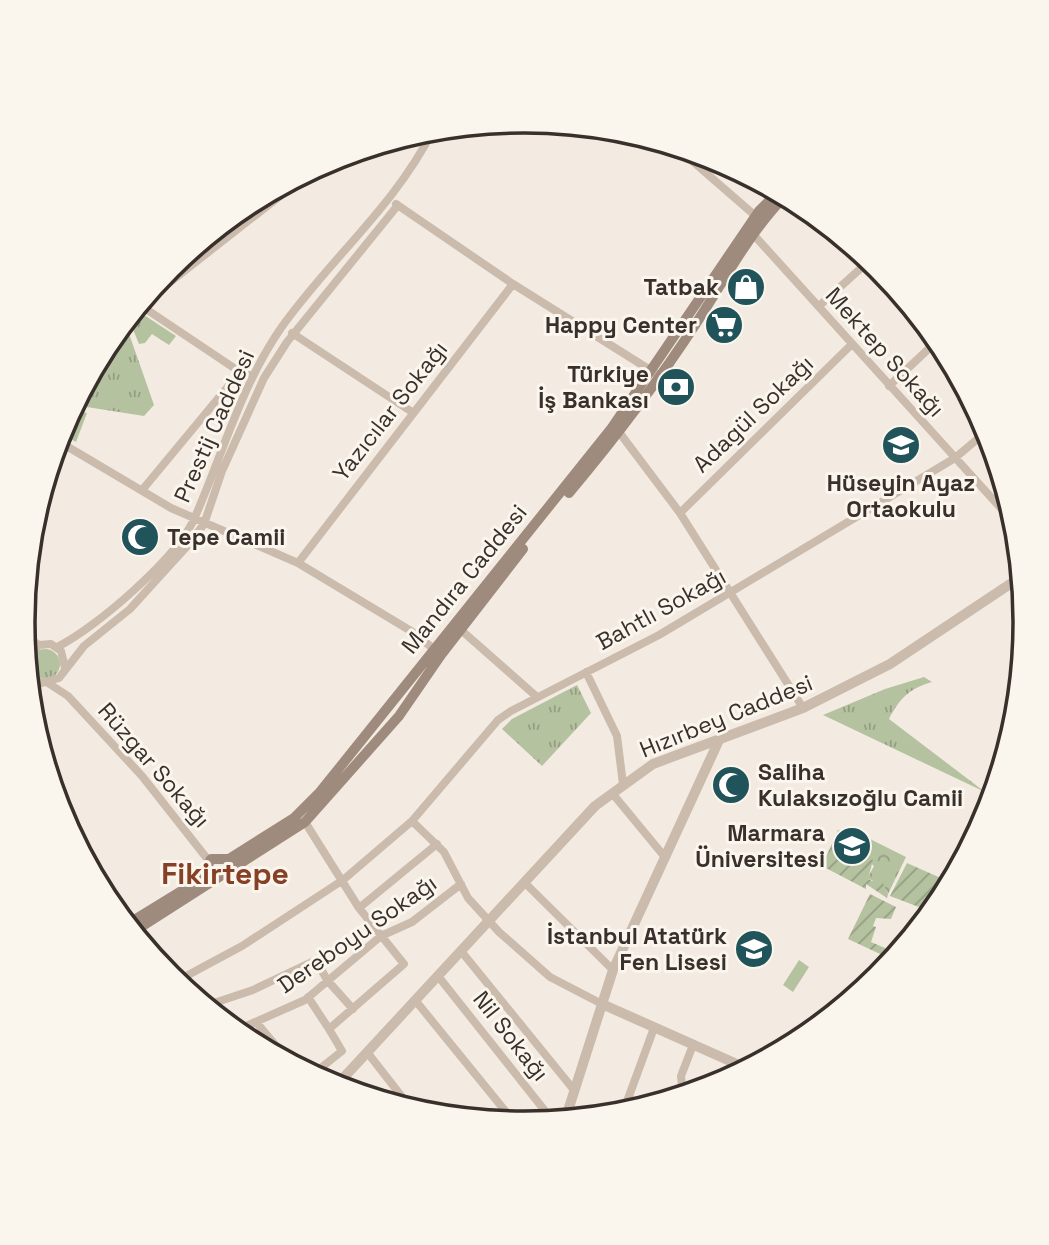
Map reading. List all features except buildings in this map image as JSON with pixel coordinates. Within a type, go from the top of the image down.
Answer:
[{"type":"main road","name":"Mandıra Caddesi","points":[[141,927],[305,822],[399,716],[437,651],[461,630],[619,432],[772,201]]},
{"type":"main road","name":"Mandıra Caddesi","points":[[136,920],[201,879],[211,863],[229,859],[294,818],[320,792],[437,651],[656,374],[753,234],[759,219],[777,203]]},
{"type":"main road","points":[[211,863],[226,866],[222,876],[210,877],[211,863]]},
{"type":"street","name":"Prestij Caddesi","points":[[59,678],[84,646],[130,609],[166,573],[204,524],[222,471],[264,378],[293,334],[394,203],[426,143]]},
{"type":"street","points":[[696,164],[759,219]]},
{"type":"street","name":"Prestij Caddesi","points":[[57,647],[89,628],[176,544],[194,520],[252,376],[282,327],[394,203]]},
{"type":"street","points":[[394,203],[513,284],[656,374]]},
{"type":"street","points":[[186,269],[262,210]]},
{"type":"street","name":"Mektep Sokağı","points":[[753,234],[999,504]]},
{"type":"street","points":[[819,306],[862,267]]},
{"type":"street","name":"Yazıcılar Sokağı","points":[[298,563],[513,284]]},
{"type":"street","points":[[147,312],[240,372],[252,376]]},
{"type":"street","points":[[282,327],[412,412]]},
{"type":"street","name":"Adagül Sokağı","points":[[680,513],[852,344]]},
{"type":"street","points":[[889,386],[930,348]]},
{"type":"street","points":[[143,489],[240,372]]},
{"type":"street","points":[[619,432],[680,513],[803,708]]},
{"type":"street","name":"Bahtlı Sokağı","points":[[186,976],[242,946],[342,880],[412,821],[498,720],[732,592],[955,458],[978,438]]},
{"type":"street","points":[[68,447],[194,520],[298,563],[437,651]]},
{"type":"street","name":"Hızırbey Caddesi","points":[[343,1077],[595,806],[623,784],[653,764],[803,708],[890,664],[1012,582]]},
{"type":"street","points":[[461,630],[537,697]]},
{"type":"street","points":[[38,645],[57,647],[64,656],[65,668]]},
{"type":"street","points":[[586,672],[617,736],[623,784]]},
{"type":"street","points":[[48,683],[59,678],[68,695]]},
{"type":"street","points":[[38,680],[68,695]]},
{"type":"street","name":"Rüzgar Sokağı","points":[[68,695],[143,778],[211,863]]},
{"type":"street","points":[[568,1110],[613,970],[720,738]]},
{"type":"street","points":[[612,793],[664,856]]},
{"type":"street","points":[[412,821],[437,844],[461,884],[489,921],[551,977],[602,1004],[737,1064]]},
{"type":"street","points":[[305,822],[359,908],[404,964],[329,1029]]},
{"type":"street","points":[[359,908],[437,844]]},
{"type":"street","points":[[524,883],[613,970]]},
{"type":"street","name":"Dereboyu Sokağı","points":[[248,1026],[308,997],[381,936],[412,922],[461,884]]},
{"type":"street","points":[[461,951],[574,1090]]},
{"type":"street","points":[[216,1002],[253,990],[316,960],[327,980],[353,1009]]},
{"type":"street","name":"Nil Sokağı","points":[[438,976],[544,1111]]},
{"type":"street","points":[[308,997],[342,1051],[321,1068]]},
{"type":"street","points":[[415,1000],[505,1111]]},
{"type":"street","points":[[257,1023],[272,1042]]},
{"type":"street","points":[[627,1101],[654,1028]]},
{"type":"street","points":[[682,1086],[681,1076],[693,1045]]},
{"type":"street","points":[[367,1052],[401,1096]]},
{"type":"green space","points":[[144,315],[176,336],[169,345],[152,334],[145,343],[139,344],[133,329]]},
{"type":"green space","points":[[129,334],[154,405],[144,416],[85,407]]},
{"type":"green space","points":[[82,412],[87,413],[76,442],[71,439],[72,435]]},
{"type":"green space","points":[[51,650],[59,658],[56,675],[45,679],[38,678],[36,652]]},
{"type":"green space","points":[[924,677],[932,682],[906,695],[889,719],[984,791],[823,715],[885,689]]},
{"type":"green space","points":[[577,685],[591,713],[542,766],[502,729],[512,719]]},
{"type":"green space","points":[[838,830],[860,834],[855,849],[873,860],[868,879],[872,881],[877,876],[880,877],[888,894],[887,898],[866,884],[866,889],[822,866]]},
{"type":"green space","points":[[860,834],[906,857],[888,894],[881,882],[867,879],[874,866],[855,849]]},
{"type":"green space","points":[[907,863],[941,878],[922,908],[890,896]]},
{"type":"green space","points":[[870,894],[896,907],[891,919],[876,918],[873,926],[876,927],[871,942],[889,950],[883,956],[848,939]]},
{"type":"green space","points":[[799,960],[809,967],[793,992],[783,985]]},
{"type":"place","name":"Tatbak","points":[[746,287]]},
{"type":"place","name":"Happy Center","points":[[724,325]]},
{"type":"place","name":"Türkiye İş Bankası","points":[[676,387]]},
{"type":"place","name":"Hüseyin Ayaz Ortaokulu","points":[[901,445]]},
{"type":"place","name":"Tepe Camii","points":[[140,537]]},
{"type":"place","name":"Saliha Kulaksızoğlu Camii","points":[[731,785]]},
{"type":"place","name":"Marmara Üniversitesi","points":[[852,846]]},
{"type":"place","name":"İstanbul Atatürk Fen Lisesi","points":[[754,949]]},
{"type":"district","name":"Fikirtepe","points":[[225,873]]}]
